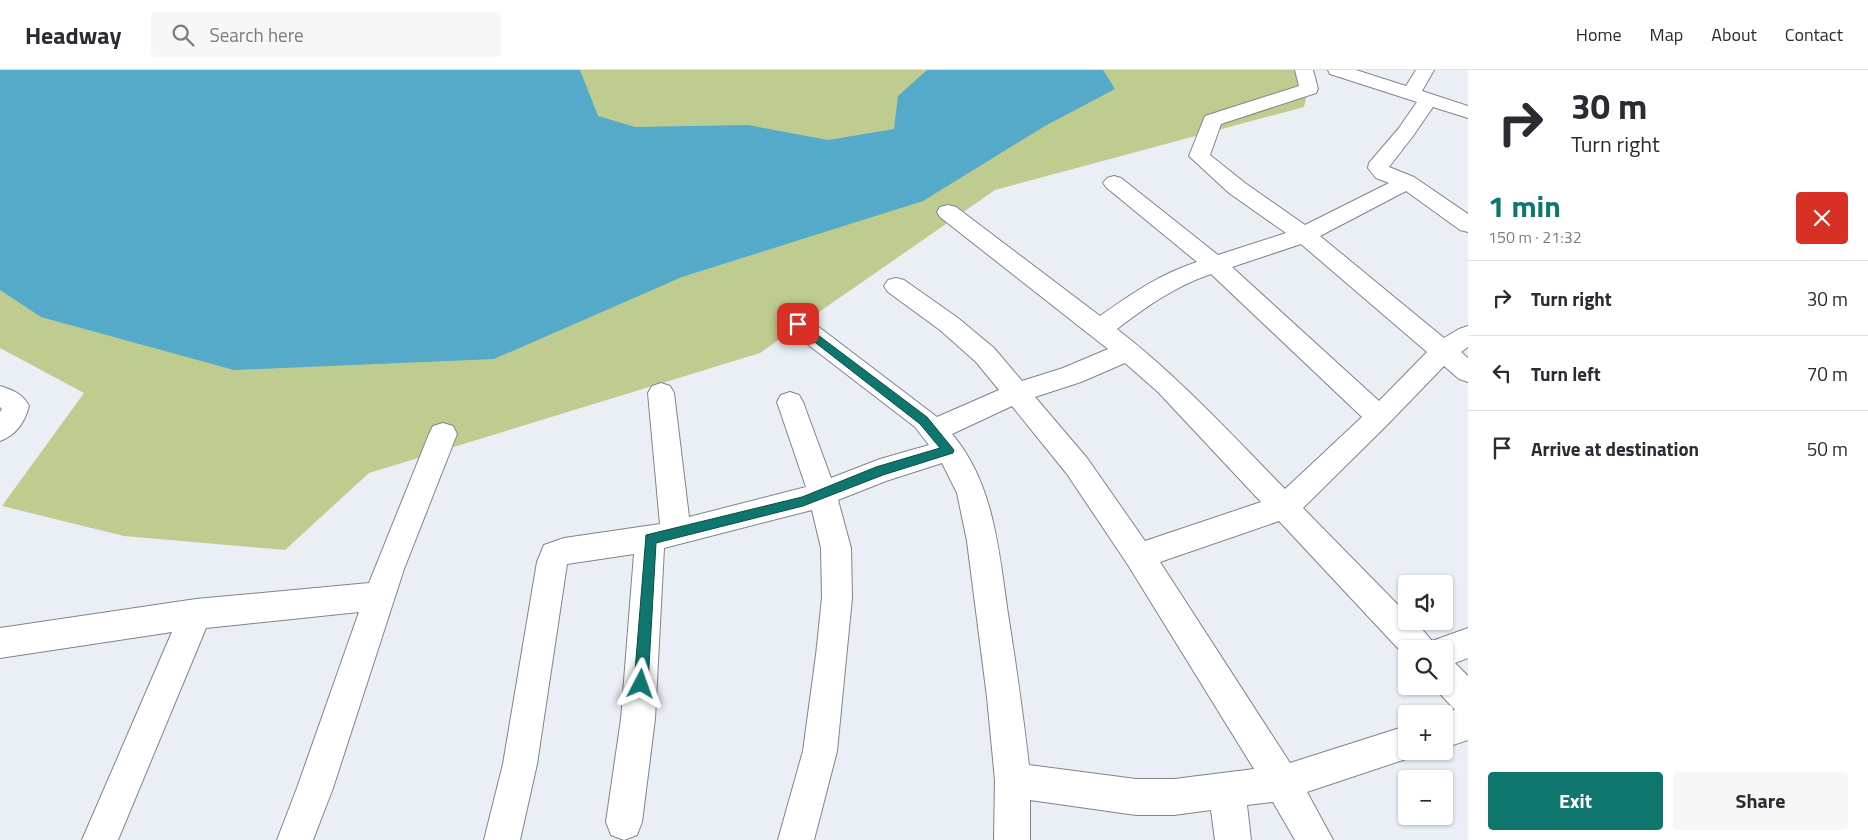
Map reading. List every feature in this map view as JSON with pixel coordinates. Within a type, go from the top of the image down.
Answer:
[{"type":"street","points":[[1304,70],[1309,89],[1212,120],[1199,156],[1237,188],[1304,235],[1404,316],[1468,372]]},
{"type":"street","points":[[1337,70],[1468,112]]},
{"type":"street","points":[[1425,70],[1420,96],[1406,132],[1379,163],[1378,168],[1383,173],[1407,182],[1468,225]]},
{"type":"street","points":[[1100,329],[1147,294],[1185,274],[1216,266],[1304,235],[1407,182]]},
{"type":"street","points":[[1114,183],[1144,205],[1216,266],[1379,417]]},
{"type":"street","points":[[948,212],[985,243],[1129,351],[1166,385],[1411,640]]},
{"type":"street","points":[[896,286],[949,324],[985,355],[1077,466],[1139,556],[1281,782],[1315,840]]},
{"type":"street","points":[[798,324],[924,420],[941,440],[971,492],[982,541],[1013,780],[1012,840]]},
{"type":"street","points":[[1139,556],[1285,507],[1379,417],[1443,351],[1468,335]]},
{"type":"street","points":[[502,840],[520,764],[554,556],[564,551],[663,536],[803,501],[880,471],[941,440],[1016,393],[1072,375],[1129,351]]},
{"type":"street","points":[[624,822],[663,536],[661,393]]},
{"type":"street","points":[[0,396],[16,406],[13,416],[0,430]]},
{"type":"street","points":[[790,402],[821,493],[836,548],[837,598],[820,751],[796,840]]},
{"type":"street","points":[[295,840],[315,788],[380,596],[443,434]]},
{"type":"street","points":[[0,643],[196,614],[380,596]]},
{"type":"street","points":[[100,840],[196,614]]},
{"type":"street","points":[[1453,648],[1468,643]]},
{"type":"street","points":[[1453,684],[1468,700]]},
{"type":"street","points":[[1453,728],[1468,724]]},
{"type":"street","points":[[1013,780],[1136,797],[1174,797],[1281,782],[1398,745]]},
{"type":"street","points":[[1227,791],[1233,840]]},
{"type":"green space","points":[[0,70],[1312,70],[1304,107],[995,190],[760,353],[369,473],[285,550],[124,536],[2,506],[84,393],[0,348]]},
{"type":"water","points":[[0,70],[580,70],[598,116],[635,127],[748,125],[828,140],[894,129],[898,96],[927,70],[1103,70],[1115,89],[1045,126],[923,201],[682,277],[494,359],[234,370],[41,317],[0,290]]},
{"type":"route","points":[[641,684],[650,539],[803,501],[880,471],[949,450],[924,420],[798,324]]}]
